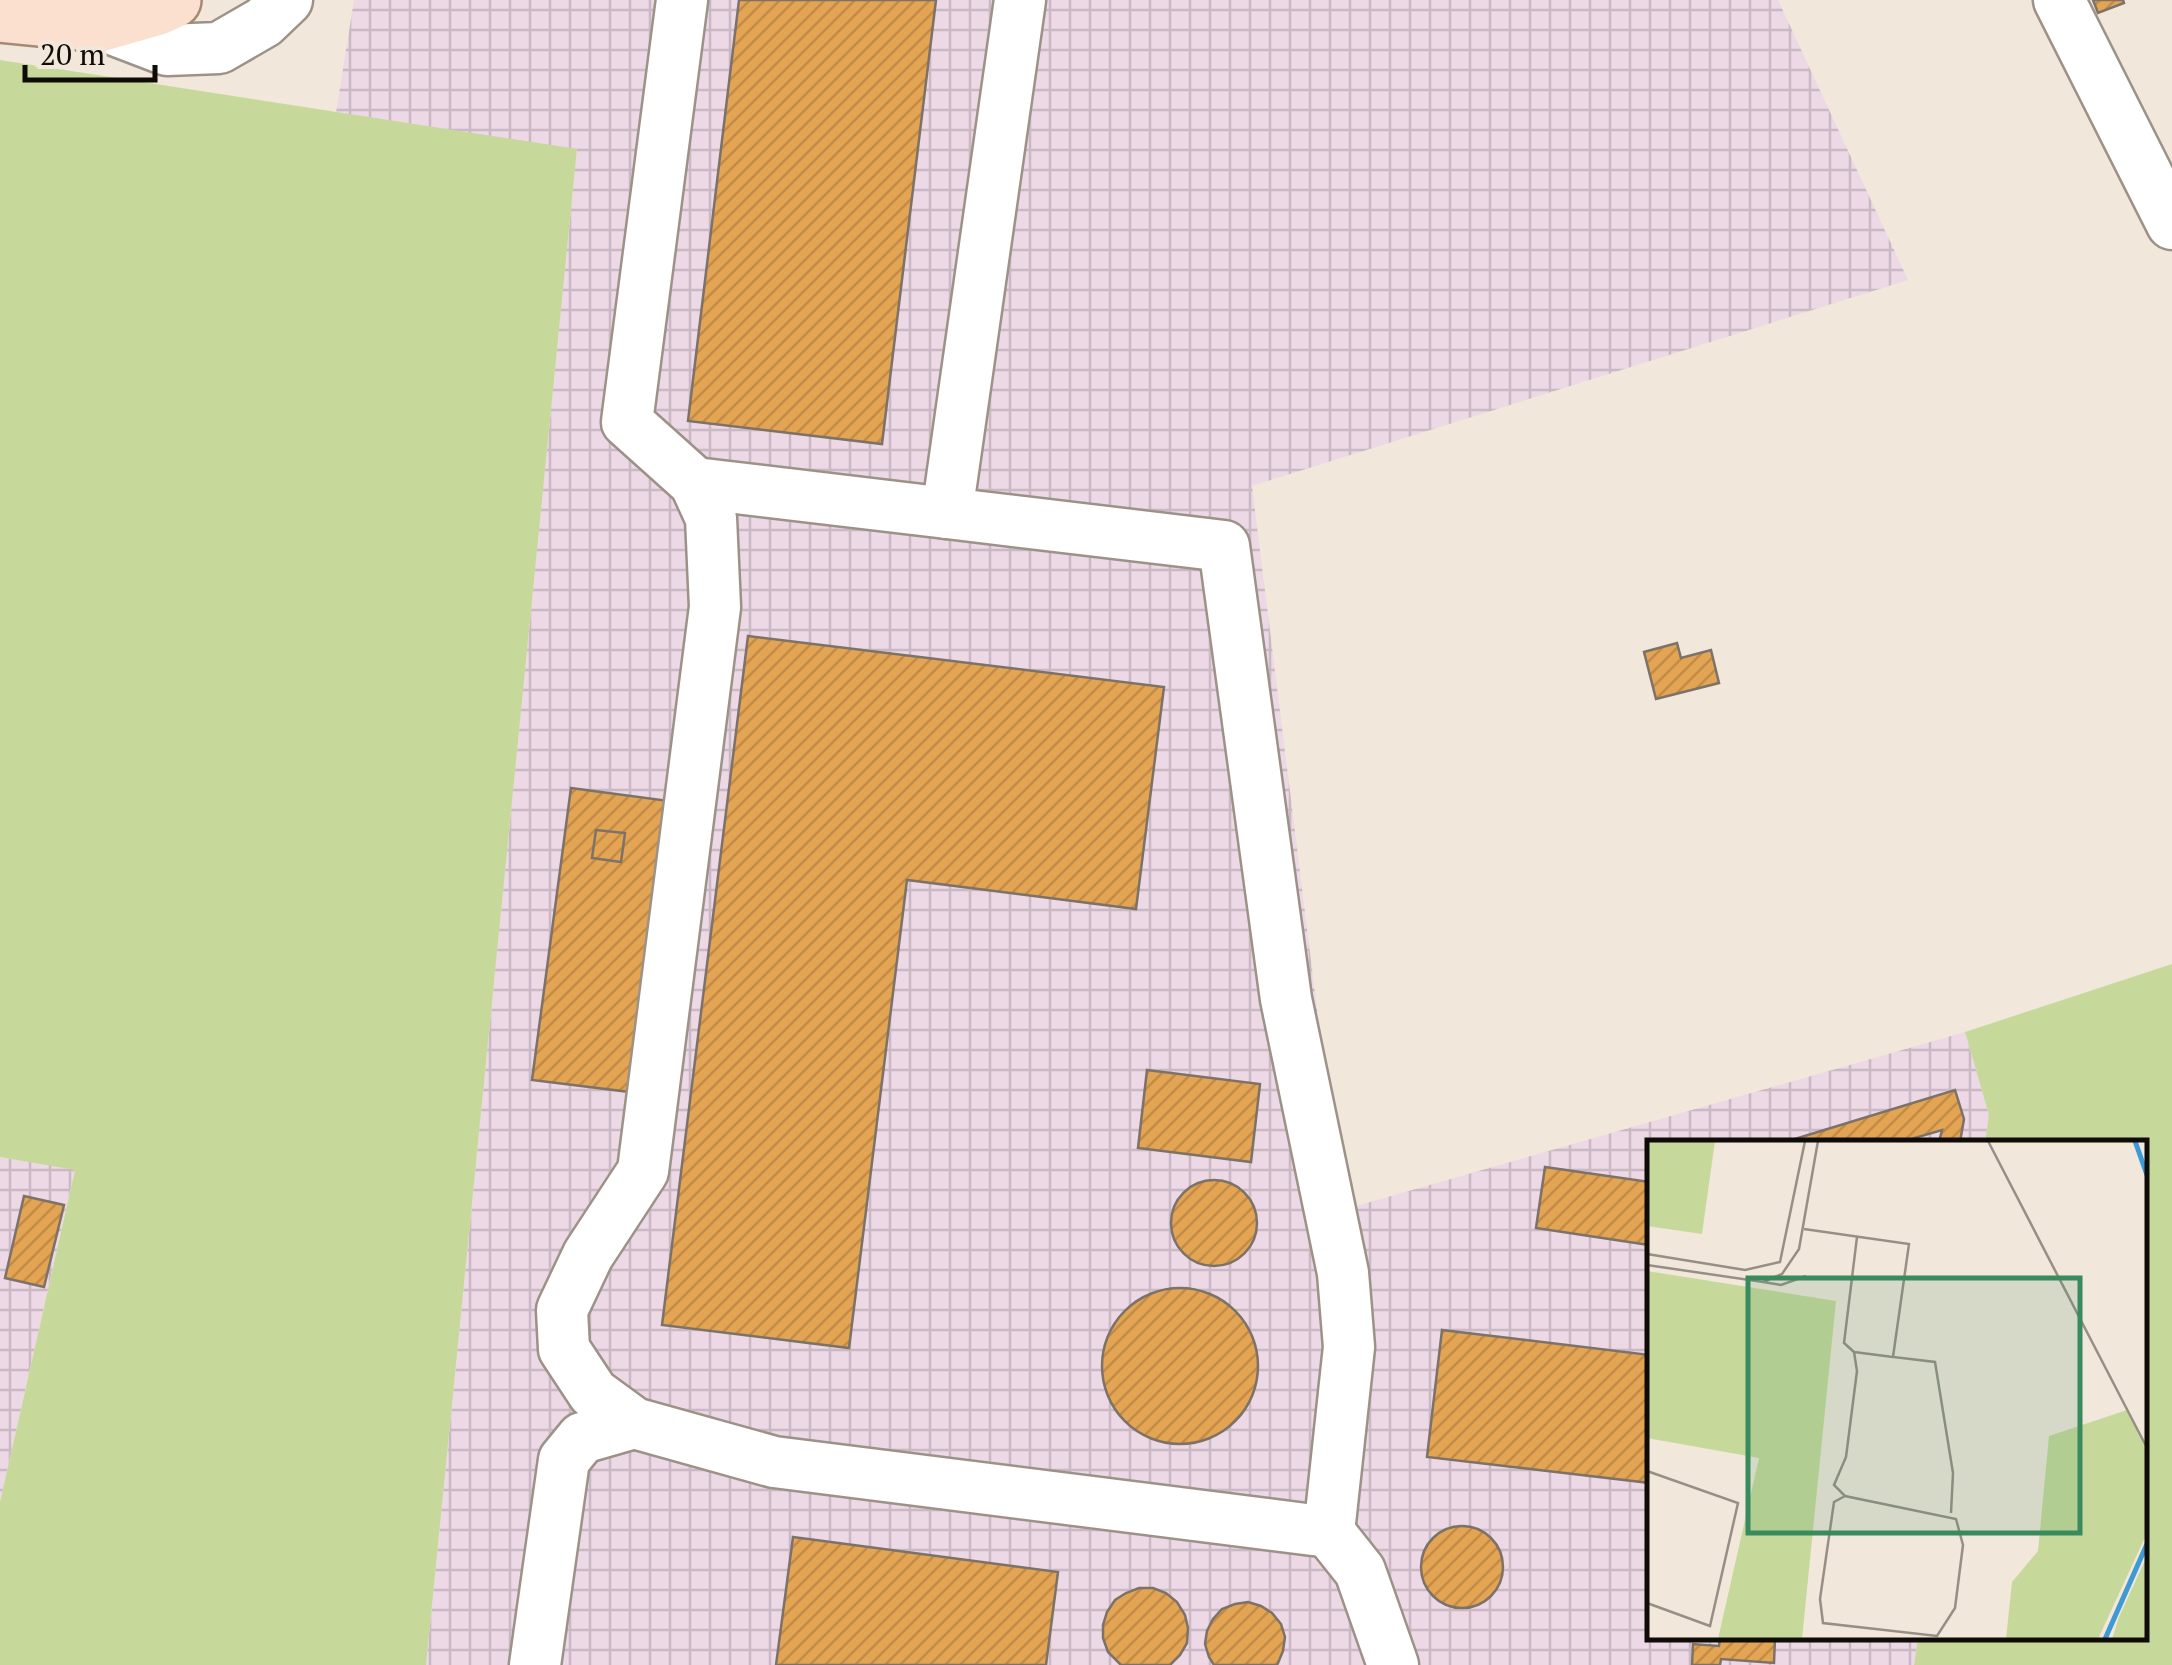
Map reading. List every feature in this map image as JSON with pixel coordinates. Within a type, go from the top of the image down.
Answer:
[{"type":"main road","points":[[0,14],[99,24],[173,0]]},
{"type":"lane","points":[[99,24],[166,50],[218,48],[264,22],[286,0]]},
{"type":"lane","points":[[682,0],[628,422],[696,483],[711,518],[715,607],[643,1170],[588,1256],[562,1310],[564,1349],[593,1392],[634,1423],[774,1462],[1329,1532],[1360,1571],[1393,1665]]},
{"type":"lane","points":[[947,514],[1020,0]]},
{"type":"lane","points":[[2058,0],[2172,224]]},
{"type":"lane","points":[[696,483],[1224,546],[1286,999],[1342,1273],[1349,1347],[1329,1532]]},
{"type":"lane","points":[[535,1665],[564,1460],[582,1438],[634,1423]]},
{"type":"shaded area","points":[[354,0],[1778,0],[1908,280],[1252,486],[1342,1210],[1965,1032],[1989,1115],[1985,1140],[1647,1140],[1647,1640],[1918,1640],[1914,1665],[426,1665],[577,150],[336,113]]},
{"type":"shaded area","points":[[0,1157],[75,1169],[0,1502]]},
{"type":"green space","points":[[0,60],[577,149],[426,1665],[0,1665],[0,1502],[75,1170],[0,1157]]},
{"type":"green space","points":[[2172,964],[2172,1665],[1914,1665],[1918,1640],[2147,1640],[2147,1140],[1985,1140],[1989,1115],[1965,1032]]},
{"type":"building","points":[[739,0],[936,0],[882,444],[688,421]]},
{"type":"building","points":[[2093,0],[2123,0],[2124,3],[2098,13]]},
{"type":"building","points":[[748,636],[1164,687],[1136,909],[907,880],[849,1348],[662,1325]]},
{"type":"building","points":[[1677,643],[1681,658],[1711,650],[1719,683],[1656,699],[1644,652]]},
{"type":"building","points":[[571,788],[669,801],[630,1092],[532,1080]]},
{"type":"building","points":[[596,830],[625,833],[621,862],[592,858]]},
{"type":"building","points":[[1147,1070],[1260,1084],[1251,1162],[1138,1148]]},
{"type":"building","points":[[1955,1090],[1964,1119],[1960,1140],[1940,1140],[1942,1130],[1908,1140],[1792,1140]]},
{"type":"building","points":[[1545,1167],[1647,1182],[1647,1245],[1536,1228]]},
{"type":"building","points":[[1214,1180],[1231,1183],[1245,1192],[1254,1206],[1254,1240],[1245,1254],[1231,1263],[1214,1266],[1197,1263],[1183,1254],[1174,1240],[1171,1223],[1174,1206],[1183,1192],[1197,1183]]},
{"type":"building","points":[[24,1196],[64,1205],[44,1287],[5,1278]]},
{"type":"building","points":[[1180,1288],[1210,1294],[1235,1311],[1252,1336],[1258,1366],[1252,1396],[1235,1421],[1210,1438],[1180,1444],[1150,1438],[1125,1421],[1108,1396],[1102,1366],[1108,1336],[1125,1311],[1150,1294]]},
{"type":"building","points":[[1442,1330],[1647,1355],[1647,1483],[1427,1457]]},
{"type":"building","points":[[1462,1526],[1478,1529],[1491,1538],[1500,1551],[1500,1583],[1491,1596],[1478,1605],[1462,1608],[1446,1605],[1433,1596],[1424,1583],[1421,1567],[1424,1551],[1433,1538],[1446,1529]]},
{"type":"building","points":[[793,1537],[1058,1572],[1046,1665],[776,1665]]},
{"type":"building","points":[[1139,1588],[1166,1593],[1185,1615],[1187,1643],[1170,1665],[1121,1665],[1108,1652],[1103,1638],[1107,1612],[1115,1600]]},
{"type":"building","points":[[1248,1602],[1272,1613],[1281,1624],[1285,1637],[1277,1665],[1214,1665],[1205,1644],[1213,1619],[1222,1609]]},
{"type":"building","points":[[1720,1640],[1775,1640],[1774,1663],[1721,1659],[1720,1665],[1692,1665],[1693,1644],[1719,1646]]}]
